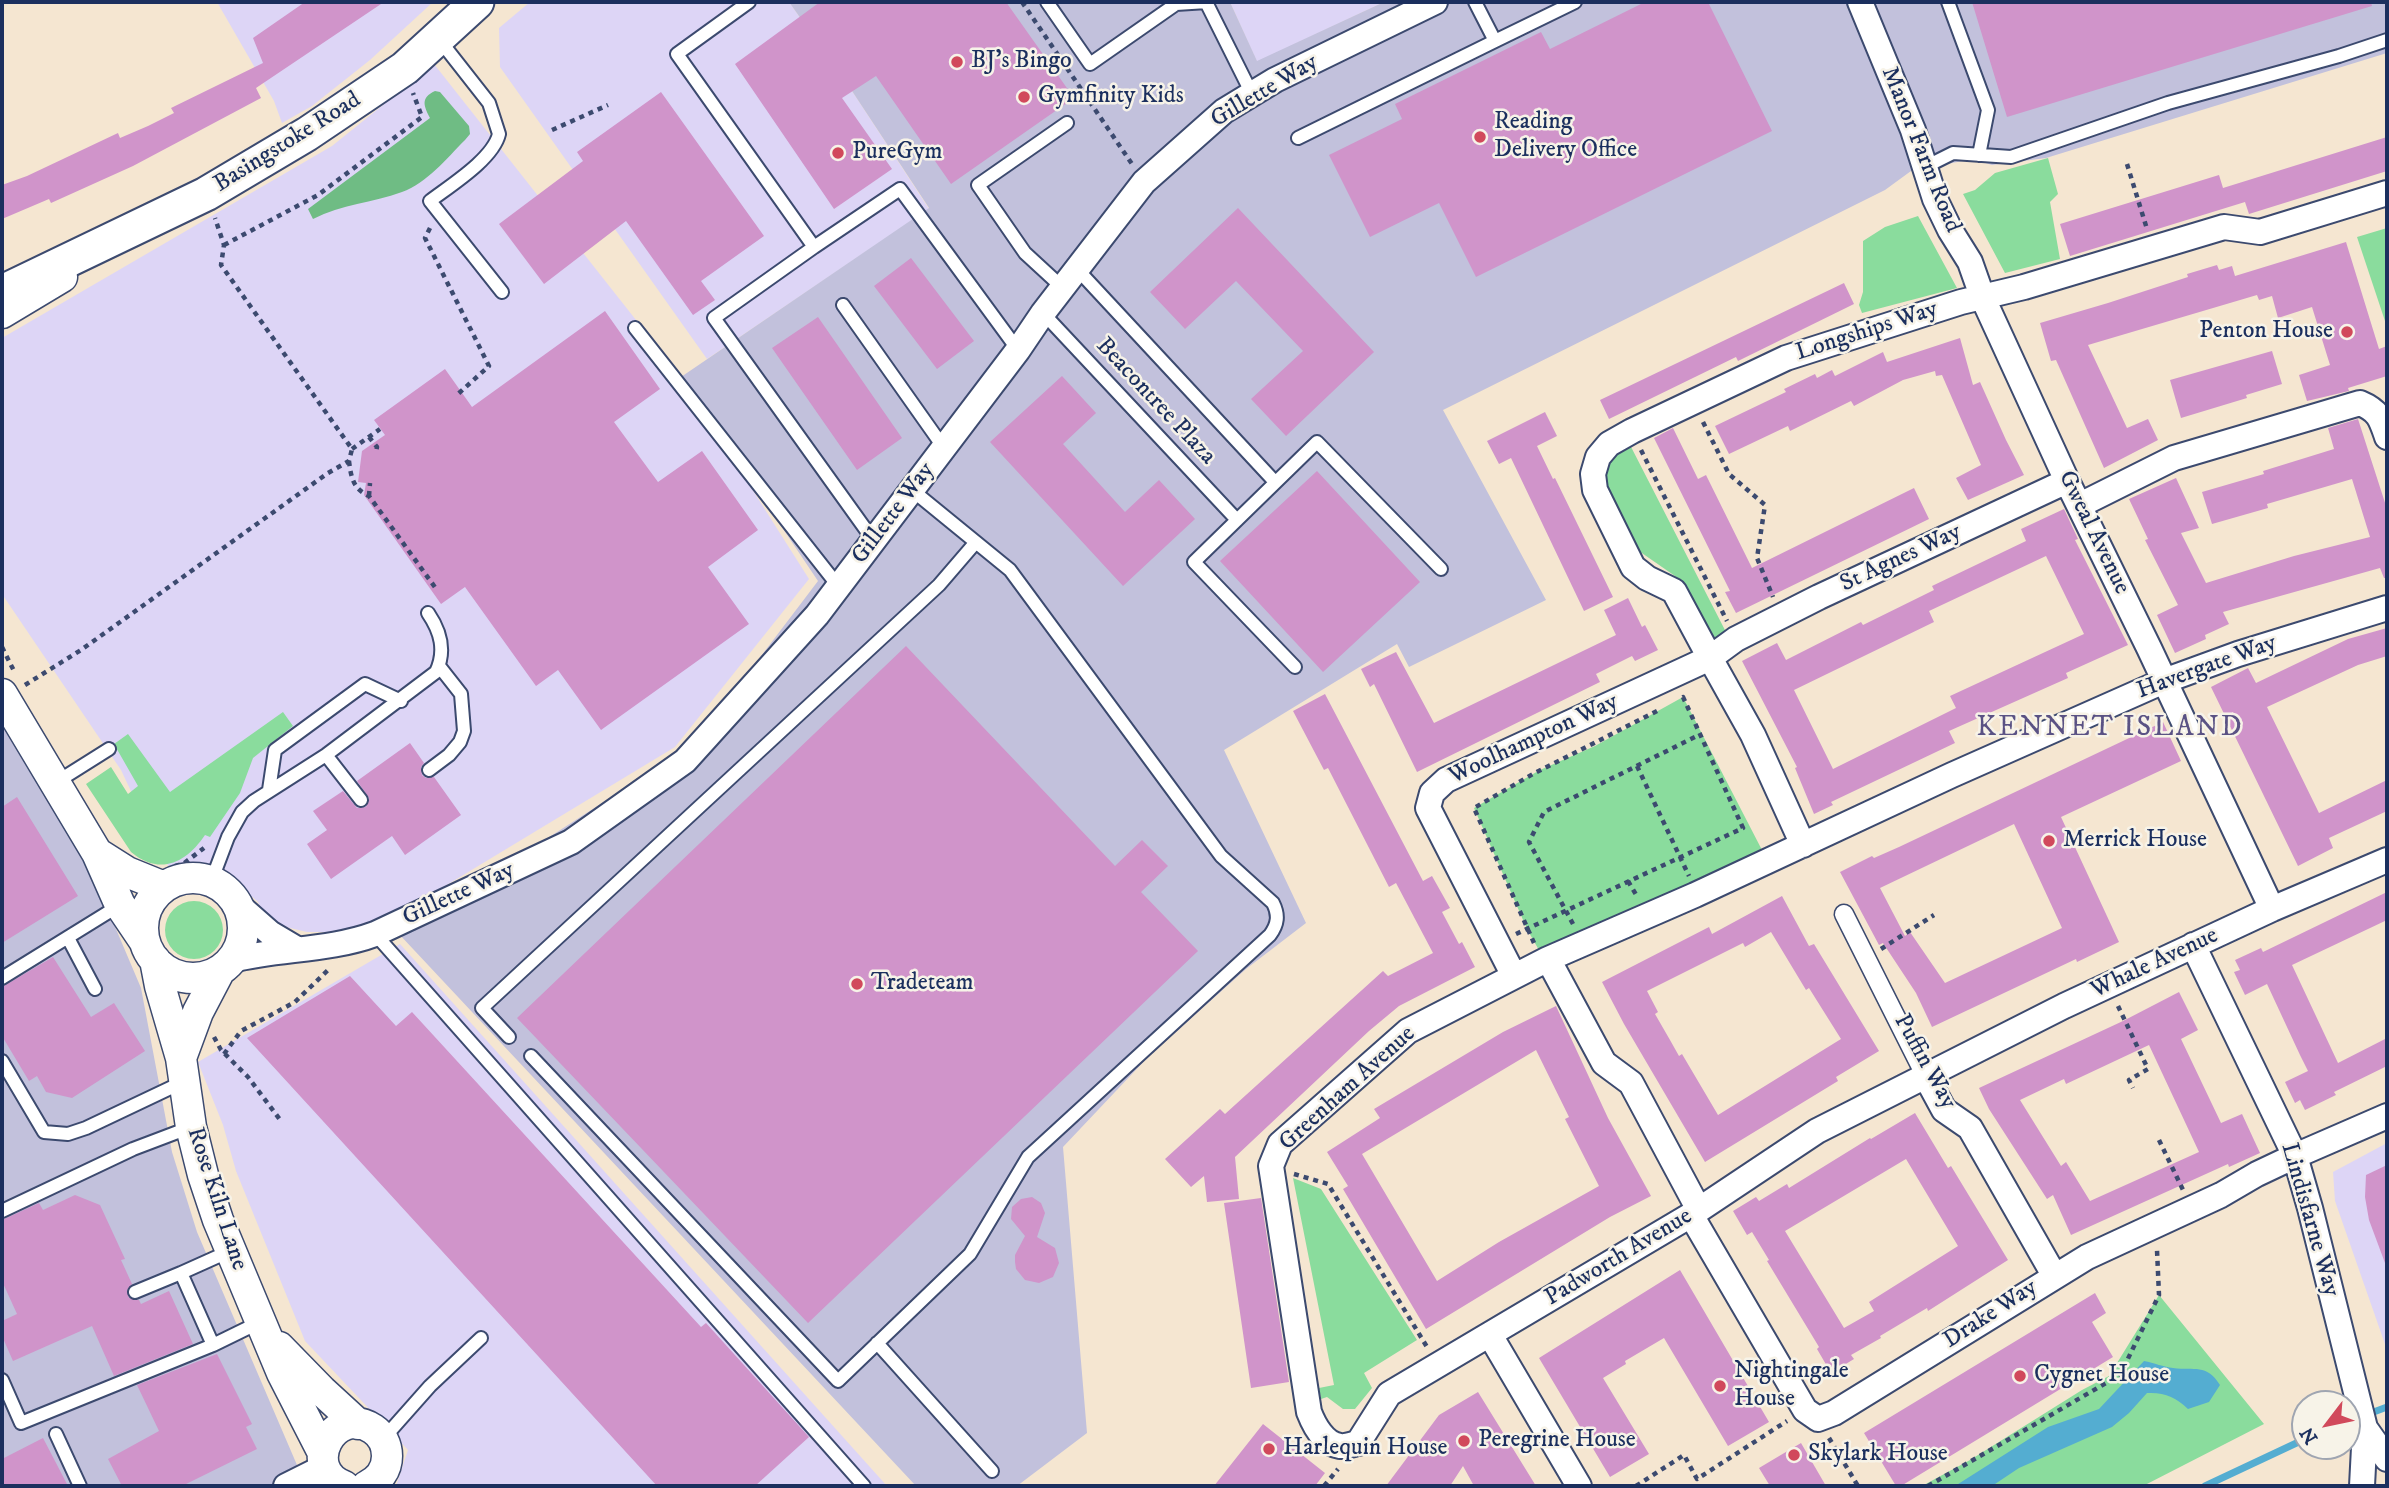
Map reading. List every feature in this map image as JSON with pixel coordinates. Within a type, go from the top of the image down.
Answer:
[{"type":"main road","name":"Basingstoke Road","points":[[2,292],[140,228],[206,194],[307,135],[405,68],[438,37],[465,6]]},
{"type":"main road","name":"Basingstoke Road","points":[[2,274],[51,256],[79,254]]},
{"type":"street","name":"Gillette Way","points":[[226,965],[254,954],[350,943],[375,934],[571,842],[685,761],[817,615],[1144,182],[1224,111],[1275,80],[1435,2]]},
{"type":"street","name":"Manor Farm Road","points":[[1860,2],[1913,130],[1935,199],[1970,262],[1982,296]]},
{"type":"street","name":"Longships Way","points":[[1710,657],[1674,591],[1647,578],[1633,567],[1595,490],[1593,474],[1598,457],[1609,444],[1786,358],[1982,296],[2024,287],[2224,226],[2260,232],[2387,192]]},
{"type":"street","points":[[2,313],[60,280],[79,254]]},
{"type":"street","name":"Gweal Avenue","points":[[1982,296],[2067,481],[2272,909]]},
{"type":"street","points":[[2080,505],[2174,458],[2360,403],[2372,408],[2381,419],[2387,437]]},
{"type":"street","name":"St Agnes Way","points":[[1736,639],[2067,481]]},
{"type":"street","name":"Havergate Way","points":[[1802,845],[2164,681],[2238,654],[2387,608]]},
{"type":"street","points":[[1736,639],[1710,657],[1753,736],[1802,845]]},
{"type":"street","name":"Woolhampton Way","points":[[1514,976],[1428,808],[1432,793],[1446,780],[1458,774],[1710,657]]},
{"type":"street","name":"Rose Kiln Lane","points":[[12,691],[54,783],[96,853],[120,905],[150,951],[182,1070],[191,1127],[203,1175],[230,1251],[287,1384],[330,1469]]},
{"type":"street","name":"Greenham Avenue","points":[[1328,1439],[1315,1427],[1309,1412],[1271,1166],[1280,1144],[1408,1031],[1548,959],[1802,845]]},
{"type":"street","name":"Rose Kiln Lane","points":[[96,853],[127,872],[164,887]]},
{"type":"street","name":"Whale Avenue","points":[[1925,1075],[2193,945],[2387,860]]},
{"type":"street","points":[[226,965],[201,978],[186,978],[174,974],[150,951],[143,931],[148,908],[164,887],[193,878],[211,882],[225,890],[270,933],[297,949]]},
{"type":"street","points":[[182,1070],[198,1012],[243,935],[242,916],[237,904]]},
{"type":"street","name":"Puffin Way","points":[[1844,914],[1944,1110],[1970,1128],[2054,1275]]},
{"type":"street","name":"Lindisfarne Way","points":[[2193,945],[2295,1156],[2365,1428],[2387,1460]]},
{"type":"street","points":[[1548,959],[1604,1063],[1631,1083],[1695,1212],[1811,1415]]},
{"type":"street","name":"Padworth Avenue","points":[[1328,1439],[1340,1446],[1358,1443],[1388,1394],[1695,1212],[1817,1131],[1925,1075]]},
{"type":"street","name":"Drake Way","points":[[1811,1415],[1834,1413],[2087,1256],[2192,1209],[2295,1156],[2387,1116]]},
{"type":"street","name":"Rose Kiln Lane","points":[[263,1328],[322,1391],[370,1431]]},
{"type":"street","points":[[1490,1335],[1579,1486]]},
{"type":"street","points":[[285,1486],[330,1469],[330,1434],[338,1428],[370,1431],[388,1458],[376,1483]]},
{"type":"street","name":"Lindisfarne Way","points":[[2362,1486],[2365,1428]]},
{"type":"lane","points":[[749,2],[677,54],[814,247]]},
{"type":"lane","points":[[1048,2],[1090,64],[1176,4],[1206,2],[1252,94]]},
{"type":"lane","points":[[1475,2],[1495,41]]},
{"type":"lane","points":[[1298,138],[1575,2]]},
{"type":"lane","points":[[1948,2],[1988,110],[1979,155]]},
{"type":"lane","points":[[438,37],[489,103],[499,134],[493,149],[430,201],[502,292]]},
{"type":"lane","points":[[1924,167],[1954,153],[2011,157],[2168,103],[2339,56],[2387,40]]},
{"type":"lane","points":[[1067,123],[978,185],[1025,253],[1070,279],[1275,482]]},
{"type":"lane","points":[[874,541],[714,318],[900,189],[1018,350]]},
{"type":"lane","points":[[843,305],[944,448]]},
{"type":"lane","name":"Beacontree Plaza","points":[[1043,313],[1237,520]]},
{"type":"lane","points":[[635,328],[839,587]]},
{"type":"lane","points":[[1295,667],[1195,562],[1317,442],[1441,569]]},
{"type":"lane","points":[[531,1056],[838,1381],[970,1254],[1028,1157],[1270,935],[1277,923],[1273,903],[1221,856],[1010,570],[912,490]]},
{"type":"lane","points":[[509,1037],[481,1008],[939,585],[976,542]]},
{"type":"lane","points":[[211,882],[228,837],[242,812],[269,790],[326,755],[430,678],[439,666],[442,651],[439,633],[428,613]]},
{"type":"lane","points":[[429,770],[449,755],[460,742],[464,731],[461,694],[439,666]]},
{"type":"lane","points":[[269,790],[275,750],[365,684],[401,701]]},
{"type":"lane","points":[[54,783],[109,749]]},
{"type":"lane","points":[[326,755],[360,800]]},
{"type":"lane","points":[[2,978],[120,905]]},
{"type":"lane","points":[[375,934],[864,1486]]},
{"type":"lane","points":[[68,938],[95,989]]},
{"type":"lane","points":[[2,1061],[44,1132],[68,1134],[86,1128],[182,1070]]},
{"type":"lane","points":[[2,1211],[133,1149],[191,1127]]},
{"type":"lane","points":[[135,1292],[230,1251]]},
{"type":"lane","points":[[181,1273],[213,1345]]},
{"type":"lane","points":[[2,1380],[21,1423],[213,1345],[263,1328]]},
{"type":"lane","points":[[370,1431],[430,1386],[481,1338]]},
{"type":"lane","points":[[877,1343],[992,1471]]},
{"type":"lane","points":[[56,1434],[80,1486]]},
{"type":"path","points":[[1022,2],[1144,182]]},
{"type":"path","points":[[224,245],[318,195],[422,117],[413,91]]},
{"type":"path","points":[[552,130],[608,105]]},
{"type":"path","points":[[2127,163],[2153,247]]},
{"type":"path","points":[[206,194],[224,245],[221,265],[352,449]]},
{"type":"path","points":[[430,228],[425,238],[489,366],[458,394]]},
{"type":"path","points":[[1693,402],[1729,474],[1765,505],[1757,558],[1782,617]]},
{"type":"path","points":[[380,429],[352,449],[349,461],[350,478],[361,492],[369,496],[437,590]]},
{"type":"path","points":[[1632,431],[1736,639]]},
{"type":"path","points":[[369,437],[377,447],[376,453]]},
{"type":"path","points":[[12,691],[81,650],[328,473],[349,461]]},
{"type":"path","points":[[369,496],[370,483]]},
{"type":"path","points":[[1496,942],[1743,828],[1683,697],[1671,703]]},
{"type":"path","points":[[1527,929],[1474,808],[1533,774],[1660,709]]},
{"type":"path","points":[[1566,911],[1529,842],[1544,812],[1699,735]]},
{"type":"path","points":[[1637,766],[1679,856]]},
{"type":"path","points":[[1867,958],[1934,915]]},
{"type":"path","points":[[281,1121],[248,1077],[222,1052],[241,1031],[296,1002],[334,964],[321,964]]},
{"type":"path","points":[[2108,986],[2148,1069],[2130,1080],[2133,1088]]},
{"type":"path","points":[[2159,1140],[2192,1209]]},
{"type":"path","points":[[1271,1166],[1328,1184],[1438,1366]]},
{"type":"path","points":[[1928,1486],[2120,1375],[2159,1295],[2156,1225]]},
{"type":"path","points":[[1636,1486],[1684,1455],[1698,1479],[1811,1415],[1858,1486]]},
{"type":"shaded area","points":[[217,2],[433,2],[370,60],[312,106],[282,123],[274,101]]},
{"type":"shaded area","points":[[530,2],[789,2],[852,91],[929,209],[707,359],[500,67],[499,28]]},
{"type":"shaded area","points":[[789,2],[1230,2],[1257,61],[1384,2],[2387,2],[2387,53],[2046,158],[1992,165],[1973,159],[1911,171],[1885,190],[1443,410],[1546,600],[1409,667],[1397,644],[1224,750],[1306,923],[1246,969],[1149,1056],[1063,1147],[1087,1433],[1017,1486],[916,1486],[399,934],[695,743],[818,581],[681,377],[929,208]]},
{"type":"shaded area","points":[[1230,2],[1384,2],[1257,62]]},
{"type":"shaded area","points":[[434,64],[681,377],[809,579],[675,747],[369,932],[307,932],[265,922],[258,902],[223,871],[170,868],[162,857],[121,770],[2,594],[2,338],[332,146]]},
{"type":"shaded area","points":[[2,717],[99,889],[141,988],[172,1152],[197,1232],[306,1486],[2,1486]]},
{"type":"shaded area","points":[[400,944],[887,1486],[396,1486],[408,1450],[305,1341],[236,1171],[223,1125],[198,1062]]},
{"type":"shaded area","points":[[2387,1143],[2387,1350],[2335,1201],[2333,1172]]},
{"type":"green space","points":[[435,91],[440,92],[469,126],[470,134],[465,140],[436,170],[411,188],[313,219],[308,209],[430,118],[425,99]]},
{"type":"green space","points":[[2048,158],[2058,194],[2050,202],[2060,259],[2005,273],[1963,194],[1975,190],[1995,173]]},
{"type":"green space","points":[[1918,216],[1957,288],[1862,313],[1859,305],[1863,292],[1863,241],[1885,227]]},
{"type":"green space","points":[[2387,228],[2387,327],[2357,237]]},
{"type":"green space","points":[[1628,441],[1728,636],[1717,641],[1707,635],[1675,576],[1636,549],[1601,477],[1608,451]]},
{"type":"green space","points":[[1683,697],[1763,852],[1540,952],[1527,929],[1474,808],[1540,770],[1595,746]]},
{"type":"green space","points":[[283,712],[293,726],[253,758],[240,793],[210,837],[205,835],[190,853],[172,863],[152,863],[131,852],[86,784],[111,767],[128,794],[138,786],[114,744],[128,734],[170,792]]},
{"type":"green space","points":[[188,901],[200,901],[215,909],[223,924],[223,936],[215,951],[200,959],[188,959],[173,951],[165,936],[165,924],[173,909]]},
{"type":"green space","points":[[1293,1178],[1321,1189],[1417,1340],[1364,1373],[1372,1388],[1355,1409],[1343,1409],[1327,1397],[1321,1399],[1319,1388],[1334,1385]]},
{"type":"green space","points":[[2159,1295],[2264,1424],[2143,1486],[1922,1486],[2109,1376]]},
{"type":"water","points":[[2144,1361],[2170,1367],[2200,1369],[2210,1373],[2220,1385],[2209,1402],[2188,1409],[2169,1396],[2147,1393],[2112,1427],[2019,1468],[1992,1486],[1955,1486],[2048,1427],[2099,1409]]},
{"type":"building","points":[[305,2],[384,2],[256,88],[261,98],[133,166],[51,203],[49,199],[2,219],[2,185],[118,133],[120,138],[148,126],[174,113],[171,108],[263,63],[253,38]]},
{"type":"building","name":"BJ's Bingo","points":[[820,2],[1006,2],[1074,98],[951,184],[876,76],[842,98],[892,169],[834,209],[735,64]]},
{"type":"building","points":[[1645,2],[1708,2],[1772,131],[1476,277],[1439,203],[1370,237],[1329,155],[1402,119],[1395,104],[1541,32],[1550,49]]},
{"type":"building","points":[[1972,2],[2371,2],[2372,6],[2007,117]]},
{"type":"building","points":[[661,92],[764,236],[701,281],[715,300],[693,315],[626,221],[544,284],[499,224],[583,161],[577,152]]},
{"type":"building","points":[[2387,137],[2387,171],[2249,214],[2245,202],[2070,256],[2060,224],[2219,175],[2223,188]]},
{"type":"building","points":[[1238,208],[1374,352],[1286,436],[1251,399],[1303,351],[1236,281],[1185,329],[1150,292]]},
{"type":"building","points":[[2346,242],[2379,349],[2387,346],[2387,376],[2348,388],[2349,391],[2307,401],[2299,375],[2330,365],[2312,307],[2278,318],[2272,296],[2259,300],[2257,295],[2088,345],[2127,428],[2148,419],[2158,440],[2104,468],[2056,360],[2051,361],[2040,323],[2188,277],[2187,274],[2217,265],[2219,270],[2232,266],[2235,276]]},
{"type":"building","points":[[911,258],[974,341],[937,369],[874,286]]},
{"type":"building","points":[[1844,283],[1854,304],[1738,361],[1736,357],[1609,419],[1600,400]]},
{"type":"building","points":[[605,311],[660,389],[614,422],[658,482],[702,451],[758,530],[708,567],[749,624],[601,730],[558,670],[536,686],[465,587],[441,604],[364,495],[366,483],[358,482],[362,451],[385,435],[374,420],[445,369],[472,407]]},
{"type":"building","points":[[818,317],[902,438],[857,470],[772,348]]},
{"type":"building","points":[[1960,338],[1973,385],[1980,382],[2024,475],[1968,500],[1956,478],[1981,465],[1942,375],[1936,376],[1935,371],[1903,380],[1854,406],[1851,401],[1790,431],[1788,426],[1729,454],[1715,426],[1786,392],[1784,389],[1815,374],[1817,378],[1832,370],[1835,376],[1883,352],[1887,362]]},
{"type":"building","points":[[2272,351],[2282,384],[2246,395],[2247,398],[2181,418],[2170,380]]},
{"type":"building","points":[[1062,376],[1096,413],[1063,444],[1125,512],[1159,480],[1195,519],[1123,586],[990,442]]},
{"type":"building","points":[[1545,412],[1557,436],[1537,446],[1613,597],[1584,611],[1511,458],[1499,464],[1487,441]]},
{"type":"building","points":[[2358,419],[2387,509],[2387,578],[2384,578],[2380,568],[2223,612],[2229,624],[2205,635],[2206,639],[2175,653],[2157,615],[2178,605],[2145,540],[2148,539],[2129,499],[2176,478],[2199,528],[2181,533],[2206,583],[2294,556],[2370,537],[2352,479],[2267,504],[2268,508],[2212,524],[2202,492],[2334,449],[2328,428]]},
{"type":"building","points":[[1673,428],[1698,479],[1706,475],[1752,568],[1914,488],[1929,519],[1736,613],[1725,592],[1730,591],[1654,438]]},
{"type":"building","points":[[1317,471],[1420,582],[1323,672],[1220,561]]},
{"type":"building","points":[[2064,509],[2078,539],[2075,540],[2128,645],[2066,673],[2068,678],[1949,731],[1955,743],[1831,802],[1833,805],[1814,814],[1795,768],[1797,767],[1742,661],[1777,643],[1786,660],[1861,622],[1863,625],[1934,590],[1932,586],[2026,541],[2021,529]],"holes":[[[2046,556],[2084,634],[1950,696],[1956,708],[1833,769],[1794,690],[1934,622],[1929,611]]]},
{"type":"building","points":[[1628,598],[1642,627],[1645,625],[1658,650],[1635,661],[1632,656],[1596,674],[1600,682],[1417,772],[1374,684],[1370,687],[1361,669],[1396,652],[1434,723],[1616,635],[1604,610]]},
{"type":"building","points":[[2387,628],[2387,656],[2358,665],[2267,707],[2319,813],[2387,780],[2387,811],[2329,838],[2333,848],[2298,866],[2211,687],[2248,668],[2256,683],[2348,639]]},
{"type":"building","name":"Tradeteam","points":[[906,646],[1115,866],[1142,840],[1168,866],[1141,892],[1198,951],[808,1323],[517,1018]]},
{"type":"building","points":[[1325,694],[1423,881],[1432,876],[1450,908],[1442,912],[1475,967],[1399,1006],[1369,1031],[1235,1157],[1239,1199],[1207,1202],[1204,1176],[1191,1187],[1165,1159],[1220,1109],[1225,1114],[1383,971],[1388,976],[1433,953],[1396,883],[1389,887],[1328,768],[1324,770],[1293,711]]},
{"type":"building","points":[[2163,722],[2181,761],[2061,817],[2119,942],[2077,962],[2076,959],[1932,1027],[1916,993],[1883,943],[1879,945],[1840,872],[1872,856],[1874,858]],"holes":[[[2014,824],[2062,928],[1945,983],[1910,932],[1905,936],[1880,888]]]},
{"type":"building","points":[[410,743],[424,763],[421,767],[422,775],[426,778],[434,777],[461,815],[405,855],[392,836],[331,879],[307,844],[327,830],[313,811],[343,791],[357,808],[366,807],[369,798],[357,781]]},
{"type":"building","points":[[17,797],[78,896],[2,943],[2,807]]},
{"type":"building","points":[[2387,892],[2387,920],[2292,965],[2338,1063],[2387,1038],[2387,1066],[2334,1092],[2336,1095],[2305,1110],[2300,1100],[2295,1103],[2285,1082],[2308,1071],[2267,984],[2245,995],[2234,972],[2240,970],[2235,960],[2261,948],[2263,952]]},
{"type":"building","points":[[1782,896],[1809,946],[1814,944],[1879,1051],[1836,1077],[1838,1081],[1705,1162],[1602,982],[1709,927],[1712,934]],"holes":[[[1771,932],[1806,990],[1809,988],[1841,1039],[1718,1115],[1682,1054],[1679,1056],[1655,1014],[1658,1012],[1647,991],[1743,943],[1745,947]]]},
{"type":"building","points":[[53,957],[91,1017],[114,1003],[145,1051],[72,1098],[46,1092],[37,1076],[29,1081],[2,1036],[2,987]]},
{"type":"building","points":[[350,976],[396,1026],[412,1012],[701,1327],[706,1323],[809,1437],[755,1486],[657,1486],[247,1038]]},
{"type":"building","points":[[2179,992],[2198,1030],[2181,1039],[2221,1123],[2242,1114],[2260,1153],[2229,1167],[2228,1164],[2071,1235],[2053,1195],[2047,1199],[1989,1109],[1979,1088]],"holes":[[[2149,1045],[2199,1152],[2090,1201],[2066,1162],[2061,1166],[2020,1100],[2064,1079],[2066,1084]]]},
{"type":"building","points":[[1556,1006],[1608,1118],[1651,1196],[1610,1217],[1426,1329],[1343,1189],[1348,1186],[1327,1152],[1380,1118],[1374,1109],[1503,1032]],"holes":[[[1536,1050],[1569,1117],[1565,1119],[1599,1186],[1499,1242],[1437,1281],[1362,1154]]]},
{"type":"building","points":[[1915,1113],[2008,1260],[1928,1311],[1927,1308],[1880,1336],[1881,1338],[1851,1355],[1854,1359],[1831,1373],[1817,1349],[1819,1347],[1767,1261],[1769,1260],[1752,1232],[1747,1235],[1733,1211],[1756,1197],[1759,1201],[1787,1184],[1789,1188]],"holes":[[[1906,1159],[1958,1246],[1869,1302],[1874,1311],[1844,1328],[1785,1231]]]},
{"type":"building","points":[[2387,1165],[2385,1263],[2369,1220],[2365,1197],[2366,1175]]},
{"type":"building","points":[[75,1195],[100,1205],[125,1259],[121,1260],[132,1284],[127,1290],[129,1298],[139,1300],[141,1304],[169,1291],[193,1344],[114,1376],[92,1326],[13,1361],[2,1336],[2,1321],[17,1314],[2,1281],[2,1220],[39,1203],[43,1210]]},
{"type":"building","points":[[1032,1197],[1041,1203],[1045,1213],[1037,1237],[1055,1248],[1059,1263],[1053,1277],[1039,1283],[1025,1280],[1016,1269],[1015,1255],[1025,1236],[1011,1219],[1012,1207],[1021,1199]]},
{"type":"building","points":[[1261,1198],[1289,1382],[1251,1388],[1224,1203]]},
{"type":"building","points":[[1680,1270],[1769,1422],[1728,1446],[1664,1338],[1625,1361],[1626,1364],[1603,1378],[1649,1454],[1610,1477],[1539,1358]]},
{"type":"building","name":"Cygnet House","points":[[2095,1293],[2106,1313],[2092,1322],[2113,1357],[1901,1486],[1896,1486],[1864,1433]]},
{"type":"building","points":[[217,1354],[252,1424],[246,1427],[257,1449],[182,1486],[122,1486],[108,1459],[159,1431],[137,1385]]},
{"type":"building","name":"Peregrine House","points":[[1478,1392],[1536,1486],[1474,1486],[1463,1466],[1450,1486],[1386,1486],[1439,1415]]},
{"type":"building","name":"Harlequin House","points":[[1263,1424],[1325,1473],[1315,1486],[1214,1486]]},
{"type":"building","points":[[43,1438],[68,1486],[2,1486],[2,1459]]},
{"type":"building","name":"Skylark House","points":[[1801,1443],[1826,1486],[1770,1486],[1759,1468]]},
{"type":"waterway","points":[[2361,1417],[2387,1407]]},
{"type":"waterway","points":[[2205,1486],[2291,1446]]},
{"type":"place","name":"BJ's Bingo","points":[[957,62]]},
{"type":"place","name":"Gymfinity Kids","points":[[1024,97]]},
{"type":"place","name":"Reading Delivery Office","points":[[1480,137]]},
{"type":"place","name":"PureGym","points":[[838,153]]},
{"type":"place","name":"Penton House","points":[[2347,332]]},
{"type":"place","name":"Merrick House","points":[[2049,841]]},
{"type":"place","name":"Tradeteam","points":[[857,984]]},
{"type":"place","name":"Cygnet House","points":[[2020,1376]]},
{"type":"place","name":"Nightingale House","points":[[1720,1386]]},
{"type":"place","name":"Peregrine House","points":[[1464,1441]]},
{"type":"place","name":"Harlequin House","points":[[1269,1449]]},
{"type":"place","name":"Skylark House","points":[[1794,1455]]},
{"type":"district","name":"KENNET ISLAND","points":[[2110,729]]}]
